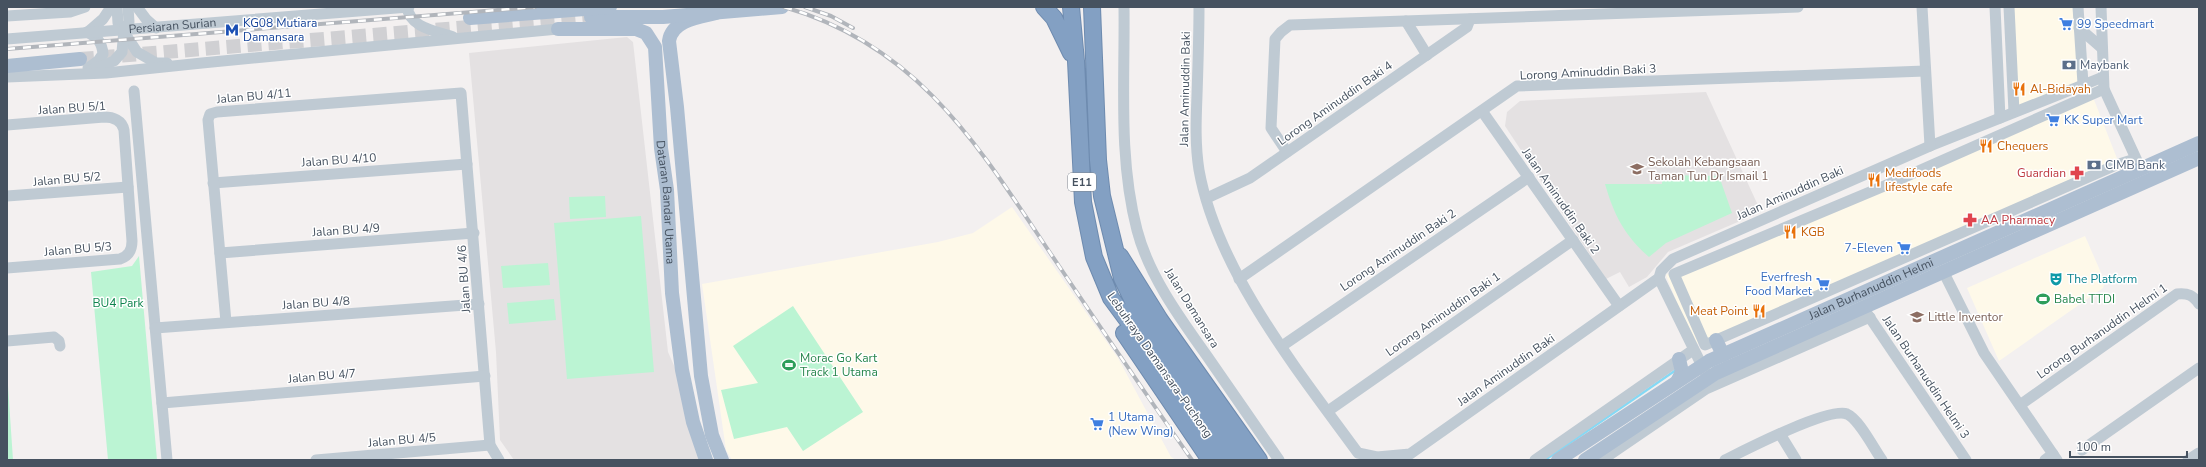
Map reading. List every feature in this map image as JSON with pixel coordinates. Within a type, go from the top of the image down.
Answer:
[{"type":"highway","points":[[1044,7],[1054,18],[1076,61]]},
{"type":"highway","name":"Lebuhraya Damansara–Puchong","points":[[1071,7],[1076,61],[1083,202],[1094,257],[1111,298],[1164,370],[1242,460]]},
{"type":"highway","name":"Lebuhraya Damansara–Puchong","points":[[1092,7],[1098,160],[1102,196],[1122,278],[1134,303],[1226,460]]},
{"type":"highway","points":[[1116,249],[1160,320],[1259,460]]},
{"type":"highway","points":[[1111,298],[1125,334],[1210,460]]},
{"type":"main road","points":[[470,18],[610,7]]},
{"type":"main road","points":[[558,29],[663,17],[782,7]]},
{"type":"main road","name":"Dataran Bandar Utama","points":[[716,13],[693,19],[677,27],[670,36],[669,47],[677,107],[701,376],[712,435],[722,460]]},
{"type":"main road","points":[[591,17],[663,17]]},
{"type":"main road","name":"Dataran Bandar Utama","points":[[558,29],[636,29],[646,33],[655,48],[661,148],[667,190],[672,294],[682,370],[693,422],[705,459]]},
{"type":"main road","points":[[7,57],[80,61]]},
{"type":"main road","points":[[7,66],[80,61]]},
{"type":"main road","name":"Jalan Burhanuddin Helmi","points":[[1585,460],[1705,372],[1723,355],[1924,266],[2138,164],[2199,143]]},
{"type":"main road","name":"Jalan Burhanuddin Helmi","points":[[1558,460],[1678,380],[1705,372],[1867,313],[1944,272],[2199,158]]},
{"type":"main road","points":[[1710,342],[1723,355]]},
{"type":"main road","points":[[1678,380],[1682,372],[1679,359]]},
{"type":"street","points":[[7,16],[70,12],[85,7]]},
{"type":"street","points":[[80,61],[98,61],[103,54],[102,45],[95,36],[87,32],[103,20],[110,7]]},
{"type":"street","points":[[117,7],[137,52],[156,63],[202,63]]},
{"type":"street","points":[[7,76],[80,61],[114,60],[122,52],[124,25],[128,7]]},
{"type":"street","points":[[137,7],[156,28]]},
{"type":"street","points":[[408,7],[410,19],[416,24],[457,39]]},
{"type":"street","name":"Persiaran Surian","points":[[7,40],[87,32],[124,25],[156,28],[408,7]]},
{"type":"street","name":"Jalan Damansara","points":[[1124,7],[1124,124],[1126,164],[1137,231],[1166,295],[1279,460]]},
{"type":"street","name":"Jalan Aminuddin Baki","points":[[1199,7],[1196,141],[1200,171],[1207,198],[1239,279],[1282,346],[1358,453],[1377,457],[1410,454],[1659,278],[1661,271],[1673,258],[1930,146],[2083,84],[2104,77]]},
{"type":"street","points":[[1287,152],[1272,128],[1275,39],[1281,32],[1290,26],[1798,7]]},
{"type":"street","points":[[1922,7],[1930,146]]},
{"type":"street","points":[[1995,7],[2000,118]]},
{"type":"street","points":[[2009,7],[2014,112]]},
{"type":"street","points":[[2078,7],[2083,84]]},
{"type":"street","points":[[2101,7],[2104,89],[2147,182]]},
{"type":"street","name":"Lorong Aminuddin Baki 4","points":[[1207,198],[1250,178],[1427,55],[1467,26],[1470,19]]},
{"type":"street","points":[[1406,21],[1427,55]]},
{"type":"street","points":[[2079,28],[2102,48]]},
{"type":"street","points":[[80,61],[162,69],[202,63],[558,29]]},
{"type":"street","name":"Lorong Aminuddin Baki 3","points":[[1239,279],[1517,86],[1926,71]]},
{"type":"street","points":[[1710,342],[1688,305],[1674,274],[1889,184],[2104,89]]},
{"type":"street","points":[[134,91],[167,460]]},
{"type":"street","name":"Jalan BU 4/6","points":[[462,93],[490,445],[499,460]]},
{"type":"street","name":"Jalan BU 4/11","points":[[226,322],[208,120],[210,114],[217,112],[462,93]]},
{"type":"street","name":"Jalan Aminuddin Baki 2","points":[[1482,111],[1619,306]]},
{"type":"street","name":"Jalan BU 5/1","points":[[7,125],[104,117],[114,118],[123,125],[128,187]]},
{"type":"street","points":[[1989,122],[1995,136]]},
{"type":"street","name":"Jalan BU 4/10","points":[[213,183],[467,164]]},
{"type":"street","name":"Jalan Burhanuddin Helmi","points":[[1710,342],[2116,165],[2138,164]]},
{"type":"street","points":[[1882,167],[1889,184]]},
{"type":"street","name":"Lorong Aminuddin Baki 2","points":[[1282,346],[1529,177]]},
{"type":"street","name":"Jalan BU 5/2","points":[[7,196],[128,187]]},
{"type":"street","name":"Jalan BU 5/3","points":[[7,268],[120,259],[128,254],[132,240],[128,187]]},
{"type":"street","name":"Jalan BU 4/9","points":[[220,253],[474,234]]},
{"type":"street","name":"Lorong Aminuddin Baki 1","points":[[1328,411],[1573,240]]},
{"type":"street","points":[[1918,252],[1924,266]]},
{"type":"street","points":[[1944,272],[1984,353],[2020,406],[2052,458]]},
{"type":"street","points":[[1659,278],[1705,372]]},
{"type":"street","name":"Lorong Burhanuddin Helmi 1","points":[[2020,406],[2176,294],[2184,293],[2193,296],[2199,304]]},
{"type":"street","name":"Jalan BU 4/8","points":[[155,328],[479,304]]},
{"type":"street","points":[[1676,311],[1688,305]]},
{"type":"street","name":"Jalan Burhanuddin Helmi","points":[[1602,460],[1706,389],[1867,313]]},
{"type":"street","name":"Jalan Burhanuddin Helmi 3","points":[[1867,313],[1966,460]]},
{"type":"street","points":[[7,341],[54,337],[59,341],[60,346]]},
{"type":"street","points":[[1535,460],[1693,350]]},
{"type":"street","points":[[2082,450],[2199,368]]},
{"type":"street","name":"Jalan BU 4/7","points":[[162,403],[485,376]]},
{"type":"street","points":[[1725,460],[1780,434],[1833,413],[1847,414],[1856,421],[1882,460]]},
{"type":"street","points":[[1780,434],[1796,460]]},
{"type":"street","name":"Jalan BU 4/5","points":[[316,460],[490,445]]},
{"type":"street","points":[[2188,460],[2199,453]]},
{"type":"shaded area","points":[[2009,7],[2078,7],[2083,84],[2014,112]]},
{"type":"shaded area","points":[[627,37],[633,42],[668,352],[676,370],[699,460],[514,460],[500,440],[496,352],[469,53]]},
{"type":"shaded area","name":"Sekolah Kebangsaan Taman Tun Dr Ismail 1","points":[[1706,92],[1761,212],[1668,252],[1647,277],[1629,287],[1620,272],[1606,279],[1505,126],[1507,112],[1520,101]]},
{"type":"shaded area","points":[[2091,92],[2118,161],[1694,345],[1666,275]]},
{"type":"shaded area","points":[[1012,207],[1118,358],[1171,457],[1176,460],[732,460],[726,450],[702,284],[938,242],[973,233]]},
{"type":"shaded area","points":[[2085,236],[2105,282],[2103,288],[1999,361],[1967,288]]},
{"type":"green space","points":[[1662,175],[1719,176],[1732,213],[1666,243],[1649,257],[1633,241],[1621,224],[1612,205],[1605,184],[1662,184]]},
{"type":"green space","points":[[605,196],[606,217],[570,219],[569,197]]},
{"type":"green space","points":[[641,216],[654,372],[567,379],[554,223]]},
{"type":"green space","name":"BU4 Park","points":[[139,256],[157,460],[108,460],[91,272],[132,266]]},
{"type":"green space","points":[[548,263],[550,285],[503,288],[501,266]]},
{"type":"green space","points":[[554,299],[556,320],[509,324],[507,303]]},
{"type":"green space","name":"Morac Go Kart Track 1 Utama","points":[[793,306],[863,412],[803,451],[787,427],[734,439],[721,390],[758,383],[733,346]]},
{"type":"green space","points":[[7,371],[13,460],[7,460]]},
{"type":"waterway","points":[[1545,460],[1676,370]]},
{"type":"tunnel","points":[[80,59],[591,17]]},
{"type":"railway","points":[[7,49],[535,7]]},
{"type":"railway","points":[[784,7],[833,25],[875,49],[912,77],[946,110],[976,145],[1004,184],[1192,460]]},
{"type":"railway","points":[[805,7],[831,16],[853,28]]},
{"type":"place","name":"99 Speedmart","points":[[2066,24]]},
{"type":"place","name":"KG08 Mutiara Damansara","points":[[232,30]]},
{"type":"place","name":"Maybank","points":[[2069,65]]},
{"type":"place","name":"Al-Bidayah","points":[[2019,89]]},
{"type":"place","name":"KK Super Mart","points":[[2053,120]]},
{"type":"place","name":"Chequers","points":[[1986,146]]},
{"type":"place","name":"CIMB Bank","points":[[2094,165]]},
{"type":"place","name":"Sekolah Kebangsaan Taman Tun Dr Ismail 1","points":[[1637,169]]},
{"type":"place","name":"Guardian","points":[[2077,173]]},
{"type":"place","name":"Medifoods lifestyle cafe","points":[[1874,180]]},
{"type":"place","name":"AA Pharmacy","points":[[1970,220]]},
{"type":"place","name":"KGB","points":[[1790,232]]},
{"type":"place","name":"7-Eleven","points":[[1904,248]]},
{"type":"place","name":"The Platform","points":[[2056,279]]},
{"type":"place","name":"Everfresh Food Market","points":[[1823,284]]},
{"type":"place","name":"Babel TTDI","points":[[2043,299]]},
{"type":"place","name":"Meat Point","points":[[1759,311]]},
{"type":"place","name":"Little Inventor","points":[[1917,317]]},
{"type":"place","name":"Morac Go Kart Track 1 Utama","points":[[789,365]]},
{"type":"place","name":"1 Utama (New Wing)","points":[[1097,424]]}]
